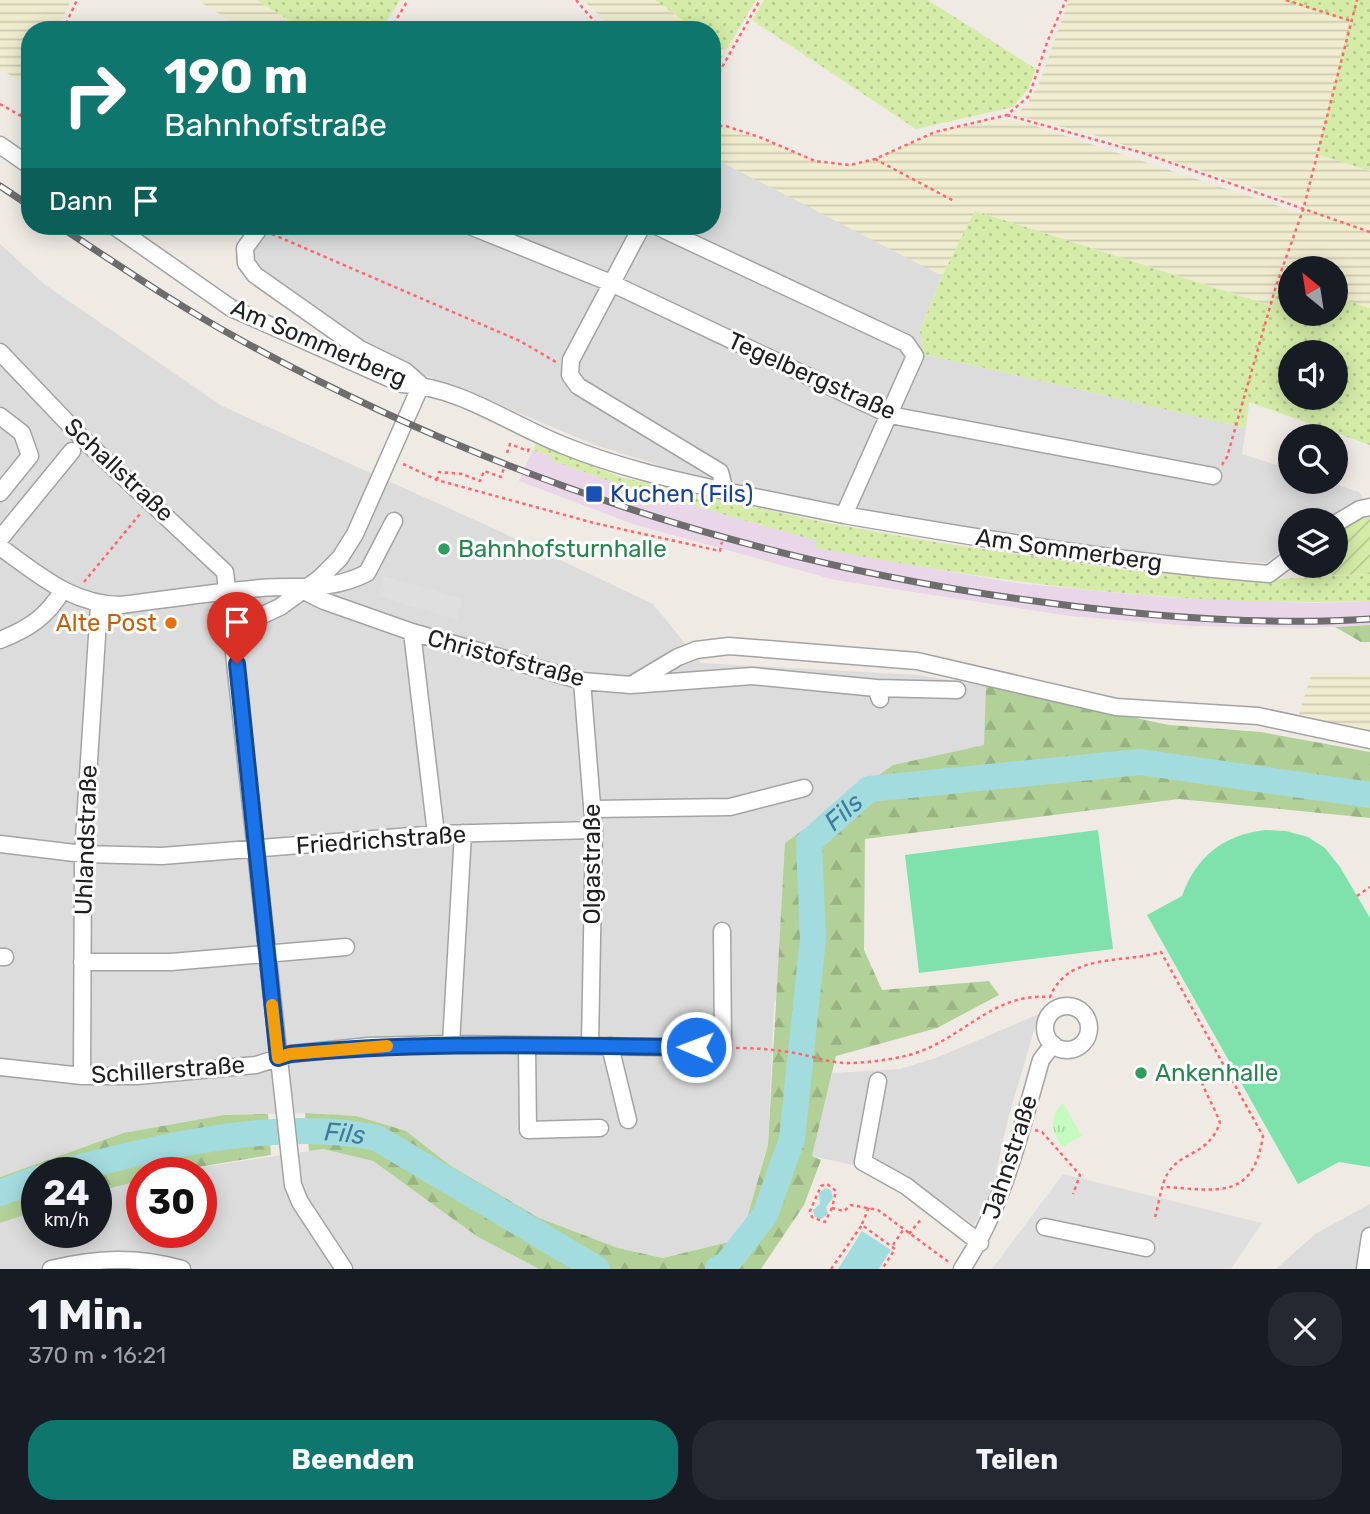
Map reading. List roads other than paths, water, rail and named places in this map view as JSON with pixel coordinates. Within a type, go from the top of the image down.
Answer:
[{"type":"street","points":[[0,145],[21,160]]},
{"type":"street","name":"Am Sommerberg","points":[[127,235],[232,308],[402,384],[421,385],[465,398],[563,446],[623,468],[844,515],[1079,555],[1269,574],[1278,567]]},
{"type":"street","name":"Am Sommerberg","points":[[254,235],[245,247],[246,263],[255,275],[360,349],[405,372],[421,385]]},
{"type":"street","name":"Tegelbergstraße","points":[[492,235],[611,283],[890,415],[1213,476]]},
{"type":"street","points":[[637,235],[570,367],[570,375],[578,386],[720,472],[725,491]]},
{"type":"street","points":[[675,235],[906,343],[915,356],[844,515]]},
{"type":"street","name":"Schallstraße","points":[[0,352],[83,439],[225,572],[230,592],[290,1163],[300,1202],[342,1268]]},
{"type":"street","points":[[233,624],[250,621],[280,607],[300,589],[320,578],[340,558],[355,534],[421,385]]},
{"type":"street","points":[[0,416],[22,433],[30,456],[52,474]]},
{"type":"street","points":[[2,528],[72,451]]},
{"type":"street","points":[[0,493],[30,456]]},
{"type":"street","points":[[1348,516],[1370,507]]},
{"type":"street","points":[[0,547],[68,593],[99,605],[265,588],[333,586],[367,573],[394,520]]},
{"type":"street","name":"Christofstraße","points":[[300,589],[324,601],[412,632],[582,681],[631,685],[752,676],[878,693],[957,690]]},
{"type":"street","points":[[0,640],[36,623],[68,593]]},
{"type":"street","name":"Uhlandstraße","points":[[82,1076],[83,853],[99,605]]},
{"type":"street","points":[[412,632],[436,834]]},
{"type":"street","points":[[631,685],[678,657],[696,650],[729,646],[917,661],[1116,707],[1258,716],[1370,740]]},
{"type":"street","name":"Olgastraße","points":[[582,681],[594,830],[590,1046]]},
{"type":"street","points":[[593,809],[730,807],[804,788]]},
{"type":"street","name":"Friedrichstraße","points":[[0,844],[83,853],[162,856],[436,834],[594,830]]},
{"type":"street","points":[[452,1044],[463,833]]},
{"type":"street","name":"Schillerstraße","points":[[0,1068],[82,1076],[150,1075],[256,1065],[290,1054],[369,1046],[452,1044],[723,1048],[722,931]]},
{"type":"street","points":[[82,962],[171,962],[346,947]]},
{"type":"street","name":"Jahnstraße","points":[[1054,1002],[1077,1008],[1087,1018],[1089,1031],[1084,1042],[1072,1049],[1053,1044],[1045,1025],[1054,1002]]},
{"type":"street","name":"Jahnstraße","points":[[962,1269],[980,1243],[1003,1193],[1041,1060],[1053,1044]]},
{"type":"street","points":[[527,1046],[528,1130],[600,1128]]},
{"type":"street","points":[[610,1046],[628,1120]]},
{"type":"street","points":[[878,1081],[863,1162],[906,1186],[980,1243]]},
{"type":"street","points":[[1045,1227],[1146,1248]]},
{"type":"street","points":[[1365,1269],[1370,1236]]},
{"type":"street","points":[[51,1269],[86,1260],[128,1258],[182,1269]]},
{"type":"water","points":[[825,1188],[831,1190],[833,1198],[826,1207],[828,1214],[821,1219],[815,1217],[813,1210],[820,1204],[819,1193]]},
{"type":"water","points":[[862,1231],[891,1250],[879,1269],[838,1269]]},
{"type":"waterway","name":"Fils","points":[[718,1269],[726,1265],[765,1215],[792,1139],[813,938],[809,842],[869,789],[1140,762],[1370,795]]},
{"type":"waterway","name":"Fils","points":[[112,1160],[178,1145],[260,1133],[340,1132],[377,1138],[597,1269]]},
{"type":"waterway","name":"Fils","points":[[0,1193],[21,1185]]},
{"type":"railway","points":[[0,186],[21,200]]},
{"type":"railway","points":[[73,235],[237,338],[331,387],[428,432],[627,508],[729,539],[832,565],[936,586],[1042,602],[1165,616],[1247,621],[1370,619]]},
{"type":"place","name":"Kuchen (Fils)","points":[[594,494]]},
{"type":"place","name":"Bahnhofsturnhalle","points":[[444,549]]},
{"type":"place","name":"Alte Post","points":[[171,623]]},
{"type":"place","name":"Ankenhalle","points":[[1141,1073]]}]
